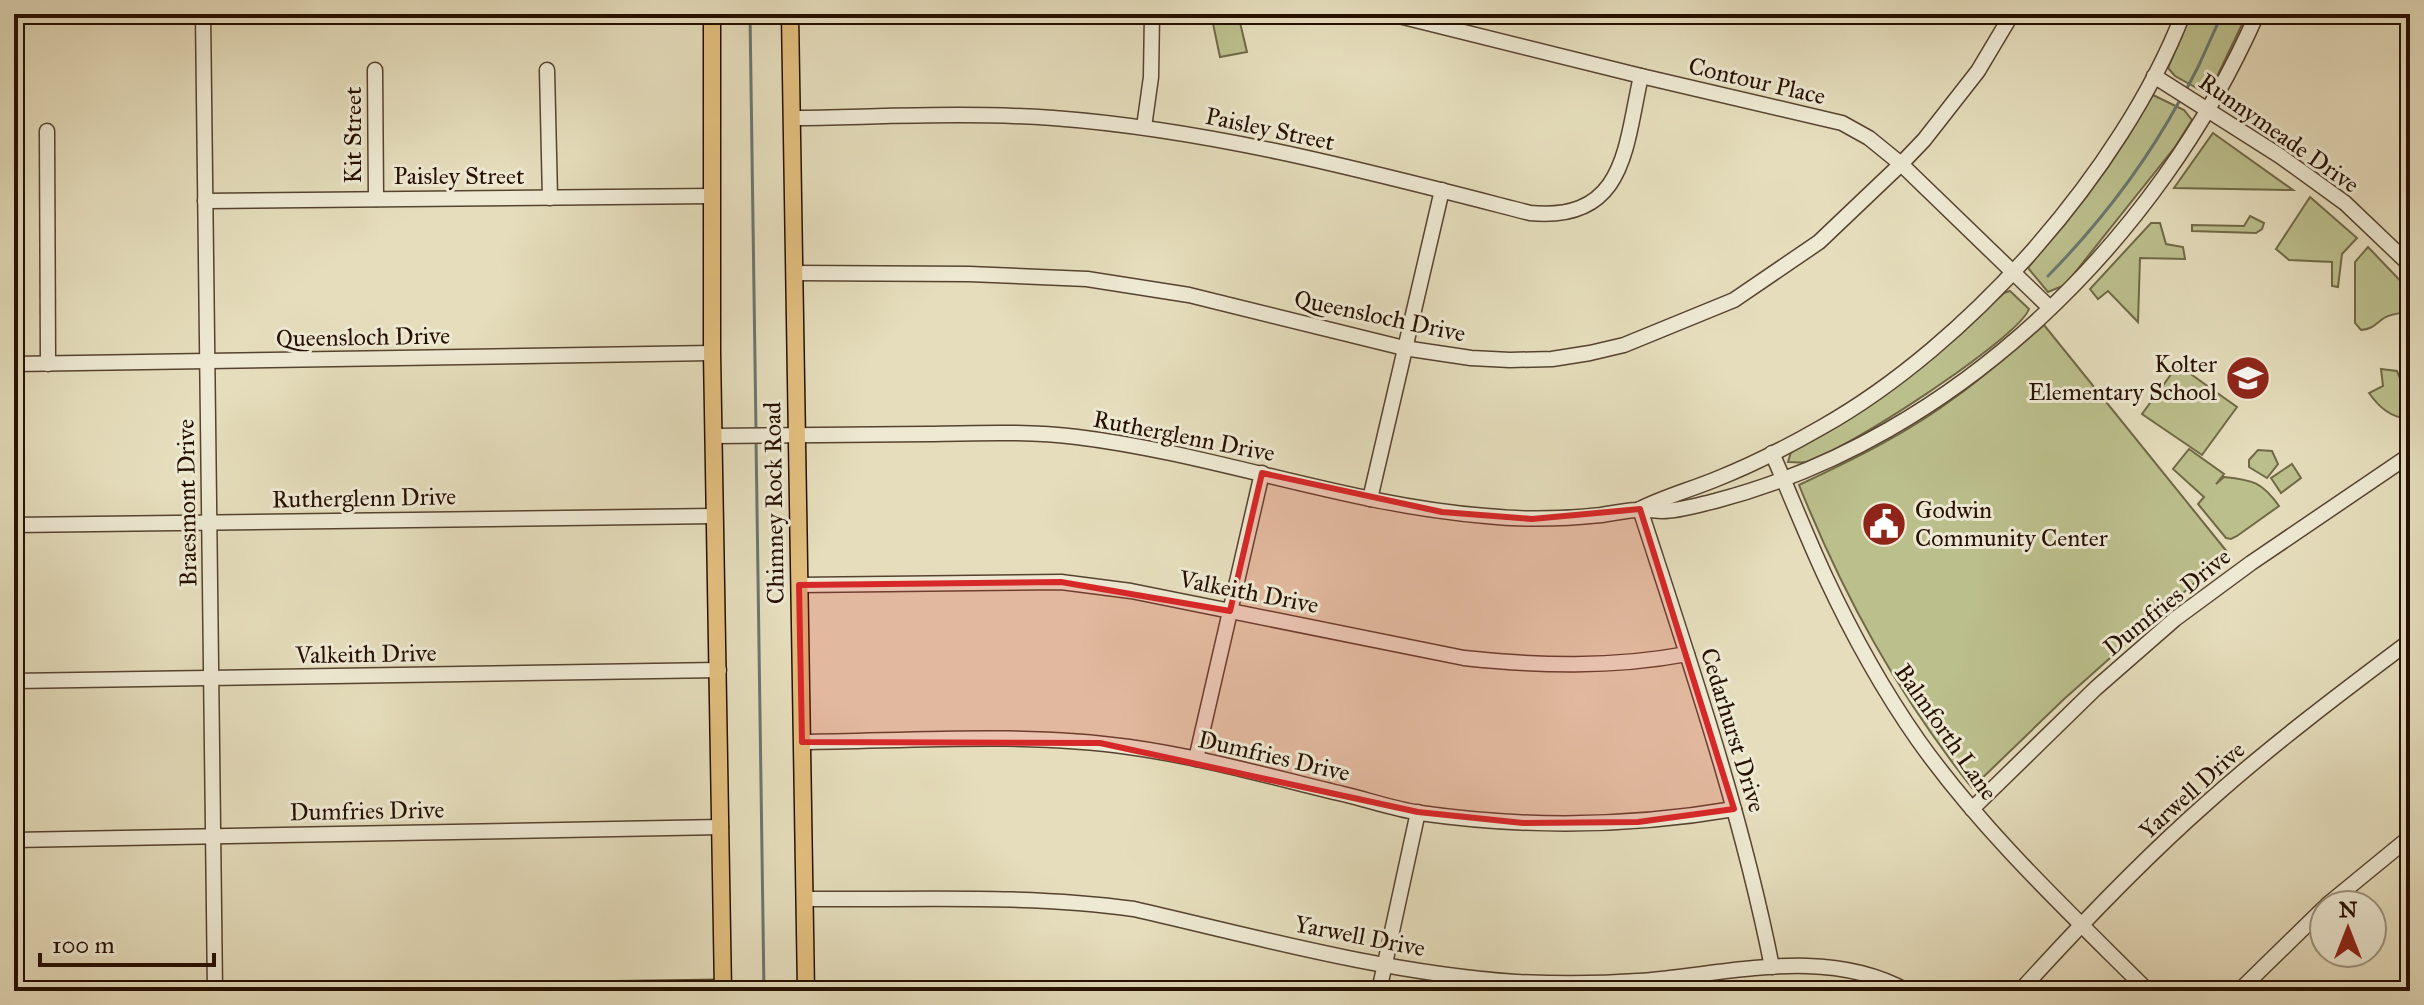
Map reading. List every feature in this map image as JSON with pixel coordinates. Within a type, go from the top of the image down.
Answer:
[{"type":"main road","points":[[712,14],[712,353],[723,989]]},
{"type":"main road","name":"Chimney Rock Road","points":[[790,14],[806,991]]},
{"type":"street","name":"Braesmont Drive","points":[[203,14],[215,991]]},
{"type":"street","points":[[1144,127],[1151,77],[1152,14]]},
{"type":"street","name":"Contour Place","points":[[1391,14],[1842,123],[1869,138],[1901,164],[2050,308]]},
{"type":"street","name":"Rutherglenn Drive","points":[[1640,509],[1719,478],[1823,426],[1884,387],[1967,319],[2013,273],[2083,189],[2154,76],[2183,14]]},
{"type":"street","name":"Rutherglenn Drive","points":[[714,436],[1038,434],[1124,444],[1442,512],[1532,519],[1640,509],[1666,511],[1713,501],[1754,489],[1867,441],[1934,402],[1994,357],[2050,308],[2136,215],[2210,109],[2257,14]]},
{"type":"street","points":[[1901,164],[1970,81],[2006,16]]},
{"type":"street","name":"Kit Street","points":[[375,70],[376,199]]},
{"type":"street","points":[[547,70],[550,198]]},
{"type":"street","name":"Paisley Street","points":[[792,118],[1013,116],[1144,127],[1276,151],[1530,213],[1551,215],[1585,207],[1612,184],[1620,169],[1641,76]]},
{"type":"street","name":"Runnymeade Drive","points":[[2154,76],[2210,109],[2345,203],[2410,265]]},
{"type":"street","points":[[47,131],[48,364]]},
{"type":"street","name":"Queensloch Drive","points":[[794,273],[969,274],[1087,279],[1189,295],[1404,348],[1471,358],[1552,359],[1624,345],[1734,300],[1819,242],[1901,164]]},
{"type":"street","points":[[1370,499],[1442,190]]},
{"type":"street","name":"Paisley Street","points":[[205,201],[712,196]]},
{"type":"street","name":"Queensloch Drive","points":[[14,364],[712,353]]},
{"type":"street","name":"Balmforth Lane","points":[[1772,453],[1858,642],[1918,739],[2002,844],[2148,991]]},
{"type":"street","name":"Dumfries Drive","points":[[1972,809],[2096,688],[2175,619],[2251,563],[2410,455]]},
{"type":"street","points":[[1196,759],[1262,473]]},
{"type":"street","name":"Cedarhurst Drive","points":[[1640,509],[1734,809],[1759,901],[1772,967]]},
{"type":"street","name":"Rutherglenn Drive","points":[[14,525],[715,516]]},
{"type":"street","name":"Valkeith Drive","points":[[799,585],[1061,582],[1131,591],[1464,658],[1605,665],[1687,654]]},
{"type":"street","name":"Yarwell Drive","points":[[2020,991],[2082,924],[2210,800],[2316,711],[2410,641]]},
{"type":"street","name":"Valkeith Drive","points":[[14,681],[719,670]]},
{"type":"street","name":"Dumfries Drive","points":[[802,742],[1058,740],[1133,747],[1418,812],[1523,823],[1593,824],[1684,818],[1734,809]]},
{"type":"street","points":[[1379,991],[1418,812]]},
{"type":"street","name":"Dumfries Drive","points":[[14,840],[721,827]]},
{"type":"street","points":[[2347,889],[2410,837]]},
{"type":"street","name":"Yarwell Drive","points":[[804,899],[1097,904],[1134,909],[1384,966],[1458,976],[1563,984],[1638,981],[1805,965],[1836,967],[1869,975],[1907,991]]},
{"type":"street","points":[[2239,991],[2308,924]]},
{"type":"street","points":[[427,991],[723,989]]},
{"type":"highlighted area","points":[[1262,473],[1442,512],[1532,519],[1640,509],[1734,809],[1638,822],[1523,823],[1418,812],[1100,743],[802,742],[799,585],[1061,582],[1230,611]]},
{"type":"green space","points":[[1211,14],[1238,14],[1247,52],[1220,57]]},
{"type":"green space","points":[[2191,14],[2247,14],[2212,87],[2202,91],[2175,76],[2168,68]]},
{"type":"green space","points":[[2153,95],[2184,110],[2192,120],[2175,147],[2065,285],[2048,292],[2028,268],[2108,167]]},
{"type":"green space","points":[[2213,133],[2293,190],[2174,188]]},
{"type":"green space","points":[[2310,197],[2357,238],[2342,254],[2338,287],[2332,286],[2332,262],[2289,260],[2276,249]]},
{"type":"green space","points":[[2250,216],[2264,223],[2256,233],[2192,231],[2192,225],[2244,226]]},
{"type":"green space","points":[[2151,223],[2160,223],[2166,244],[2183,247],[2185,259],[2140,258],[2138,322],[2108,291],[2098,299],[2090,289]]},
{"type":"green space","points":[[2368,247],[2410,291],[2410,312],[2390,315],[2361,330],[2355,323],[2355,262]]},
{"type":"green space","points":[[2010,291],[2029,309],[1994,345],[1927,393],[1855,438],[1807,462],[1788,462],[1791,452],[1924,365]]},
{"type":"green space","points":[[2044,325],[2228,553],[2063,700],[1972,788],[1920,716],[1874,643],[1834,566],[1799,485],[1919,422],[1979,379]]},
{"type":"green space","points":[[2178,365],[2237,407],[2202,455],[2142,414]]},
{"type":"green space","points":[[2381,369],[2397,371],[2402,383],[2410,385],[2408,419],[2386,410],[2369,393],[2383,386]]},
{"type":"green space","points":[[2189,449],[2224,474],[2216,484],[2224,477],[2250,481],[2262,487],[2279,506],[2237,536],[2226,538],[2198,504],[2204,497],[2173,469]]},
{"type":"green space","points":[[2258,450],[2272,451],[2278,464],[2267,478],[2249,467],[2249,460]]},
{"type":"green space","points":[[2292,464],[2301,478],[2281,493],[2271,478]]},
{"type":"waterway","points":[[750,14],[756,431]]},
{"type":"waterway","points":[[2186,90],[2222,14]]},
{"type":"waterway","points":[[2048,276],[2120,192],[2180,100]]},
{"type":"waterway","points":[[756,439],[764,991]]},
{"type":"place","name":"Kolter Elementary School","points":[[2248,378]]},
{"type":"place","name":"Godwin Community Center","points":[[1884,524]]}]
